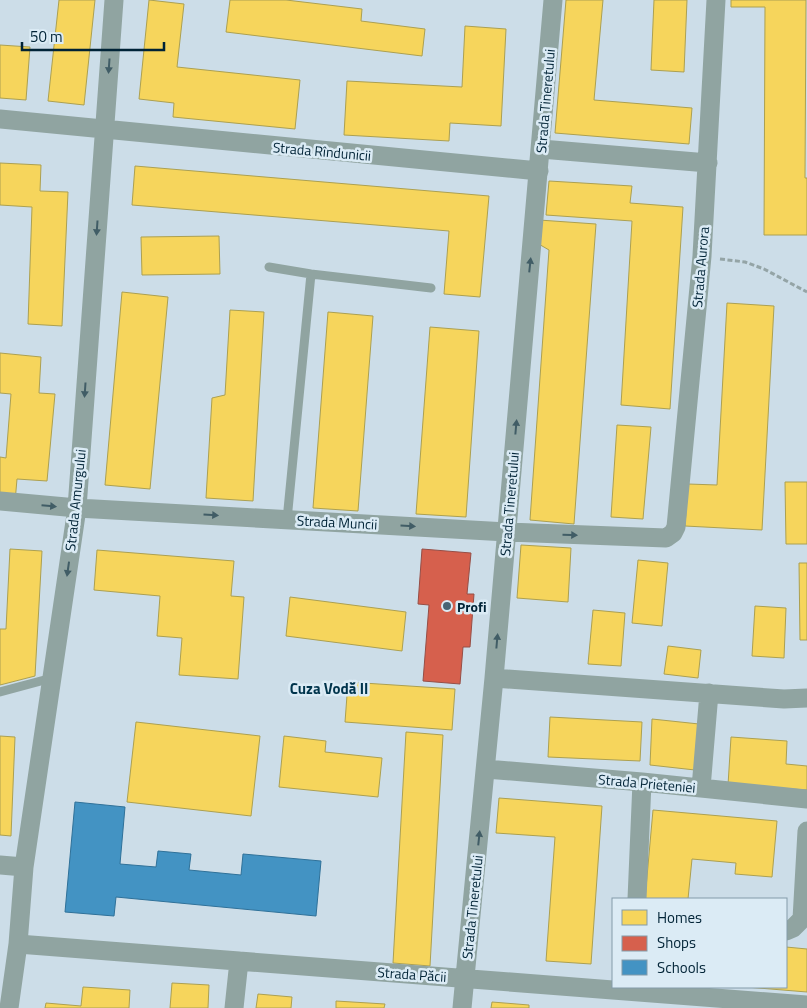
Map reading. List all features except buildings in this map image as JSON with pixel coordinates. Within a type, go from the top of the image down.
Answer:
[{"type":"street","name":"Strada Amurgului","points":[[9,1008],[18,944],[24,867],[77,508],[114,0]]},
{"type":"street","name":"Strada Tineretului","points":[[462,1008],[486,769],[553,0]]},
{"type":"street","name":"Strada Aurora","points":[[674,533],[702,256],[716,0]]},
{"type":"street","points":[[0,119],[105,130]]},
{"type":"street","name":"Strada Rîndunicii","points":[[105,130],[539,171]]},
{"type":"street","points":[[541,148],[708,163]]},
{"type":"street","name":"Strada Muncii","points":[[0,501],[77,508],[507,532],[666,538],[674,533]]},
{"type":"street","points":[[494,678],[784,699],[807,698]]},
{"type":"street","points":[[701,788],[709,694]]},
{"type":"street","name":"Strada Prieteniei","points":[[486,769],[642,782],[807,799]]},
{"type":"street","points":[[637,898],[642,782]]},
{"type":"street","points":[[787,931],[793,928],[802,919],[807,831]]},
{"type":"street","points":[[0,864],[24,867]]},
{"type":"street","name":"Strada Păcii","points":[[18,944],[612,988]]},
{"type":"street","points":[[234,1008],[239,961]]},
{"type":"street","name":"Strada Păcii","points":[[618,988],[698,991],[786,1005],[807,1004]]},
{"type":"lane","points":[[269,267],[311,274],[431,288]]},
{"type":"lane","points":[[287,520],[311,274]]},
{"type":"lane","points":[[0,692],[52,678]]},
{"type":"path","points":[[702,256],[745,262],[807,292]]},
{"type":"place","name":"Profi","points":[[447,606]]},
{"type":"district","name":"Cuza Vodă II","points":[[329,688]]}]
